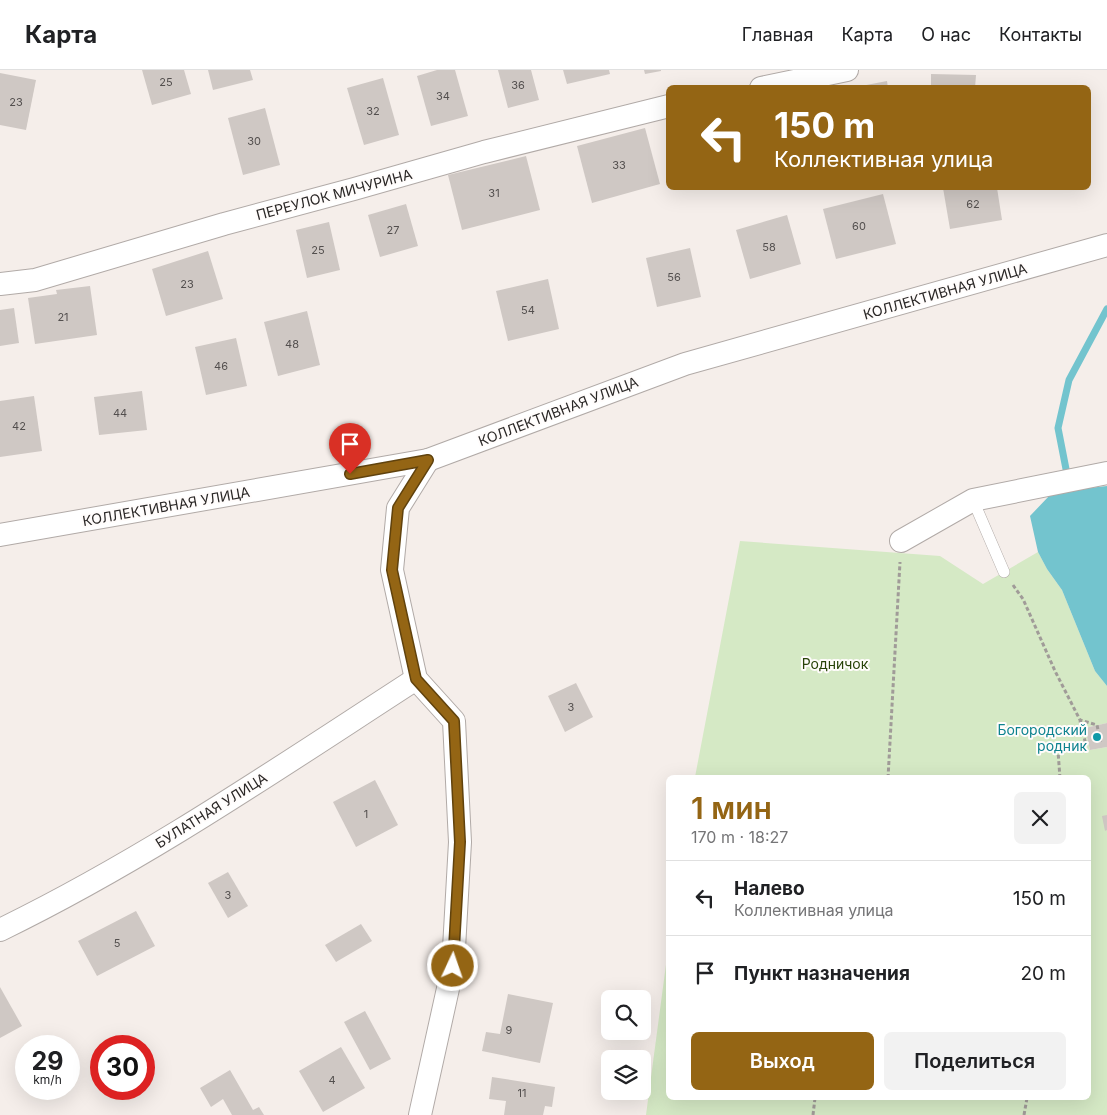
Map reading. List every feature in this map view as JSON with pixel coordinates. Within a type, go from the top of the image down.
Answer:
[{"type":"street","points":[[775,85],[847,70]]},
{"type":"street","name":"ПЕРЕУЛОК МИЧУРИНА","points":[[0,284],[35,280],[224,224],[484,152],[666,107]]},
{"type":"street","name":"КОЛЛЕКТИВНАЯ УЛИЦА","points":[[0,536],[428,460],[685,364],[1107,245]]},
{"type":"street","points":[[419,1114],[453,966],[460,842],[454,721],[416,679],[392,570],[398,508],[428,460]]},
{"type":"street","points":[[901,541],[973,500],[1107,473]]},
{"type":"street","name":"БУЛАТНАЯ УЛИЦА","points":[[0,930],[37,912],[187,828],[416,679]]},
{"type":"lane","points":[[973,500],[1004,572]]},
{"type":"path","points":[[888,775],[901,541]]},
{"type":"path","points":[[1004,572],[1023,599],[1055,671],[1080,720],[1086,745],[1058,751],[1060,775]]},
{"type":"path","points":[[1080,720],[1097,726],[1102,744]]},
{"type":"path","points":[[813,1115],[815,1100]]},
{"type":"path","points":[[1024,1115],[1027,1100]]},
{"type":"green space","name":"Родничок","points":[[740,541],[940,556],[983,584],[1038,552],[1062,590],[1095,671],[1107,686],[1107,723],[1085,728],[1090,750],[1107,747],[1107,1115],[646,1115],[648,1100],[651,1100],[651,1077],[666,965],[666,1100],[1091,1100],[1091,775],[695,775]]},
{"type":"water","points":[[1107,486],[1107,686],[1095,671],[1062,590],[1038,552],[1030,516],[1050,495],[1070,490]]},
{"type":"building","points":[[142,70],[184,70],[191,94],[152,105]]},
{"type":"building","points":[[208,70],[250,70],[253,80],[213,90]]},
{"type":"building","points":[[437,70],[455,70],[468,116],[431,126],[417,76]]},
{"type":"building","points":[[498,70],[531,70],[539,100],[508,108]]},
{"type":"building","points":[[563,70],[609,70],[610,74],[567,84]]},
{"type":"building","points":[[644,70],[661,70],[661,71],[645,74]]},
{"type":"building","points":[[0,73],[36,80],[26,130],[0,125]]},
{"type":"building","points":[[931,74],[976,75],[975,85],[931,85]]},
{"type":"building","points":[[383,78],[399,135],[364,145],[347,88]]},
{"type":"building","points":[[887,81],[888,85],[866,85]]},
{"type":"building","points":[[265,108],[280,165],[243,175],[228,118]]},
{"type":"building","points":[[645,128],[660,184],[592,203],[577,146]]},
{"type":"building","points":[[526,156],[540,210],[462,230],[448,175]]},
{"type":"building","points":[[943,190],[997,190],[1002,220],[950,229]]},
{"type":"building","points":[[883,194],[896,244],[836,259],[823,209]]},
{"type":"building","points":[[406,204],[418,246],[380,257],[368,215]]},
{"type":"building","points":[[787,215],[801,264],[750,279],[736,230]]},
{"type":"building","points":[[329,222],[340,270],[307,278],[296,230]]},
{"type":"building","points":[[690,248],[701,297],[657,307],[646,258]]},
{"type":"building","points":[[208,251],[223,299],[166,316],[152,269]]},
{"type":"building","points":[[548,279],[559,329],[508,341],[496,291]]},
{"type":"building","points":[[90,286],[97,335],[35,344],[28,298],[57,294],[56,290]]},
{"type":"building","points":[[14,308],[19,343],[0,346],[0,310]]},
{"type":"building","points":[[307,311],[320,365],[278,376],[264,322]]},
{"type":"building","points":[[236,338],[247,386],[206,395],[195,347]]},
{"type":"building","points":[[142,391],[147,430],[99,435],[94,397]]},
{"type":"building","points":[[34,396],[42,451],[0,457],[0,401]]},
{"type":"building","points":[[576,683],[593,717],[565,732],[548,696]]},
{"type":"building","name":"Богородский родник","points":[[1107,723],[1107,747],[1090,750],[1085,728]]},
{"type":"building","points":[[375,780],[398,825],[356,847],[333,802]]},
{"type":"building","points":[[1107,815],[1107,830],[1105,831],[1102,816]]},
{"type":"building","points":[[228,872],[248,906],[228,918],[208,883]]},
{"type":"building","points":[[136,911],[155,946],[97,976],[78,941]]},
{"type":"building","points":[[361,924],[372,941],[336,962],[325,945]]},
{"type":"building","points":[[0,987],[22,1026],[0,1038]]},
{"type":"building","points":[[508,994],[553,1003],[540,1063],[482,1051],[486,1032],[500,1034]]},
{"type":"building","points":[[365,1011],[391,1059],[370,1070],[344,1022]]},
{"type":"building","points":[[341,1047],[365,1088],[323,1112],[299,1071]]},
{"type":"building","points":[[230,1070],[253,1110],[259,1107],[264,1115],[232,1115],[223,1099],[211,1107],[200,1088]]},
{"type":"building","points":[[492,1077],[555,1087],[552,1107],[545,1106],[543,1115],[504,1115],[506,1101],[489,1099]]},
{"type":"waterway","points":[[1066,469],[1058,428],[1069,380],[1107,309]]},
{"type":"place","name":"Богородский родник","points":[[1097,737]]},
{"type":"route","points":[[350,474],[428,460],[398,508],[392,570],[416,679],[454,721],[460,842],[453,966]]}]
